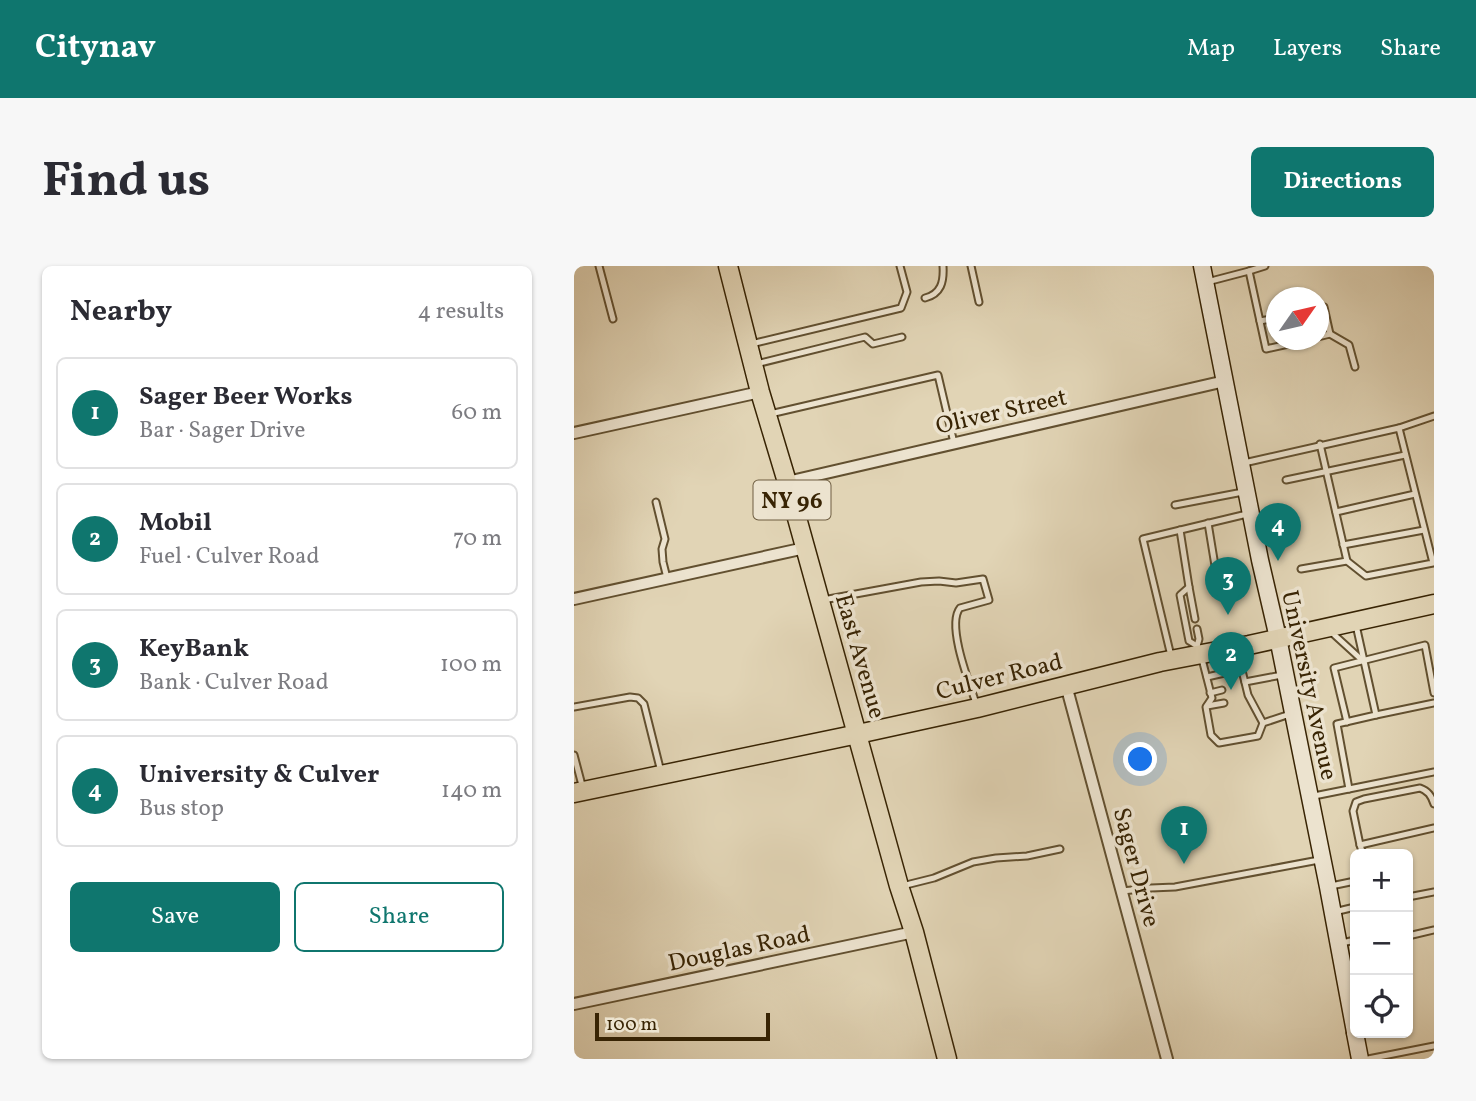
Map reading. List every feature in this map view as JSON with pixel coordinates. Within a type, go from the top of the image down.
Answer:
[{"type":"main road","name":"East Avenue","points":[[728,266],[947,1059]]},
{"type":"main road","name":"University Avenue","points":[[1203,274],[1333,912],[1347,942],[1350,976]]},
{"type":"main road","name":"Culver Road","points":[[577,791],[977,708],[1172,660],[1199,650],[1237,647],[1434,604]]},
{"type":"main road","name":"University Avenue","points":[[1356,1038],[1360,1059]]},
{"type":"street","name":"Oliver Street","points":[[788,482],[1225,381]]},
{"type":"street","points":[[574,433],[761,392]]},
{"type":"street","points":[[574,599],[805,548]]},
{"type":"street","name":"Sager Drive","points":[[1066,685],[1167,1059]]},
{"type":"street","name":"Douglas Road","points":[[574,1004],[914,932]]},
{"type":"lane","points":[[599,266],[613,319]]},
{"type":"lane","points":[[748,345],[901,308],[907,292],[901,266]]},
{"type":"lane","points":[[925,298],[939,291],[944,275],[943,266]]},
{"type":"lane","points":[[971,266],[979,302]]},
{"type":"lane","points":[[1203,274],[1250,271],[1265,266]]},
{"type":"lane","points":[[1250,271],[1266,349]]},
{"type":"lane","points":[[1260,321],[1266,320]]},
{"type":"lane","points":[[1329,334],[1349,345],[1354,367]]},
{"type":"lane","points":[[753,364],[864,337],[873,344],[902,337]]},
{"type":"lane","points":[[767,415],[938,375],[954,444]]},
{"type":"lane","points":[[1241,463],[1399,428],[1434,416]]},
{"type":"lane","points":[[1320,444],[1347,561],[1366,576],[1433,562],[1399,428]]},
{"type":"lane","points":[[1286,480],[1405,455]]},
{"type":"lane","points":[[1175,505],[1246,492]]},
{"type":"lane","points":[[1336,512],[1415,494]]},
{"type":"lane","points":[[656,502],[665,539],[662,549],[667,579]]},
{"type":"lane","points":[[1172,660],[1143,538],[1250,513]]},
{"type":"lane","points":[[1208,523],[1218,584]]},
{"type":"lane","points":[[1180,530],[1195,619]]},
{"type":"lane","points":[[1343,545],[1424,530]]},
{"type":"lane","points":[[1301,569],[1347,561]]},
{"type":"lane","points":[[820,601],[920,582],[956,583],[984,579],[989,600],[960,608],[956,615],[958,641],[977,708]]},
{"type":"lane","points":[[1189,587],[1180,595],[1189,641],[1199,650]]},
{"type":"lane","points":[[1355,621],[1376,715]]},
{"type":"lane","points":[[1326,628],[1363,661]]},
{"type":"lane","points":[[1197,629],[1199,650],[1212,698],[1206,707],[1211,735],[1219,743],[1258,736],[1263,723],[1243,685],[1237,647]]},
{"type":"lane","points":[[1347,722],[1334,668],[1424,645],[1434,693]]},
{"type":"lane","points":[[1207,677],[1242,669]]},
{"type":"lane","points":[[1243,685],[1285,674]]},
{"type":"lane","points":[[1210,693],[1222,690]]},
{"type":"lane","points":[[1241,698],[1249,696]]},
{"type":"lane","points":[[574,707],[638,698],[644,704],[662,775]]},
{"type":"lane","points":[[1206,707],[1224,702]]},
{"type":"lane","points":[[1349,789],[1336,724],[1434,703]]},
{"type":"lane","points":[[1263,723],[1293,713]]},
{"type":"lane","points":[[574,755],[577,791]]},
{"type":"lane","points":[[1309,797],[1434,772]]},
{"type":"lane","points":[[1361,849],[1353,811],[1356,802],[1420,788],[1427,791],[1434,804]]},
{"type":"lane","points":[[1360,845],[1434,828]]},
{"type":"lane","points":[[899,886],[934,878],[974,862],[1060,849]]},
{"type":"lane","points":[[1122,891],[1174,887],[1322,860]]},
{"type":"lane","points":[[1328,887],[1350,882]]},
{"type":"lane","points":[[1413,896],[1434,892]]},
{"type":"lane","points":[[1333,912],[1350,908]]},
{"type":"lane","points":[[1413,935],[1434,930]]},
{"type":"lane","points":[[1368,1059],[1434,1046]]},
{"type":"place","name":"University & Culver","points":[[1278,561]]},
{"type":"place","name":"KeyBank","points":[[1228,615]]},
{"type":"place","name":"Mobil","points":[[1231,690]]},
{"type":"place","name":"Sager Beer Works","points":[[1184,864]]}]
